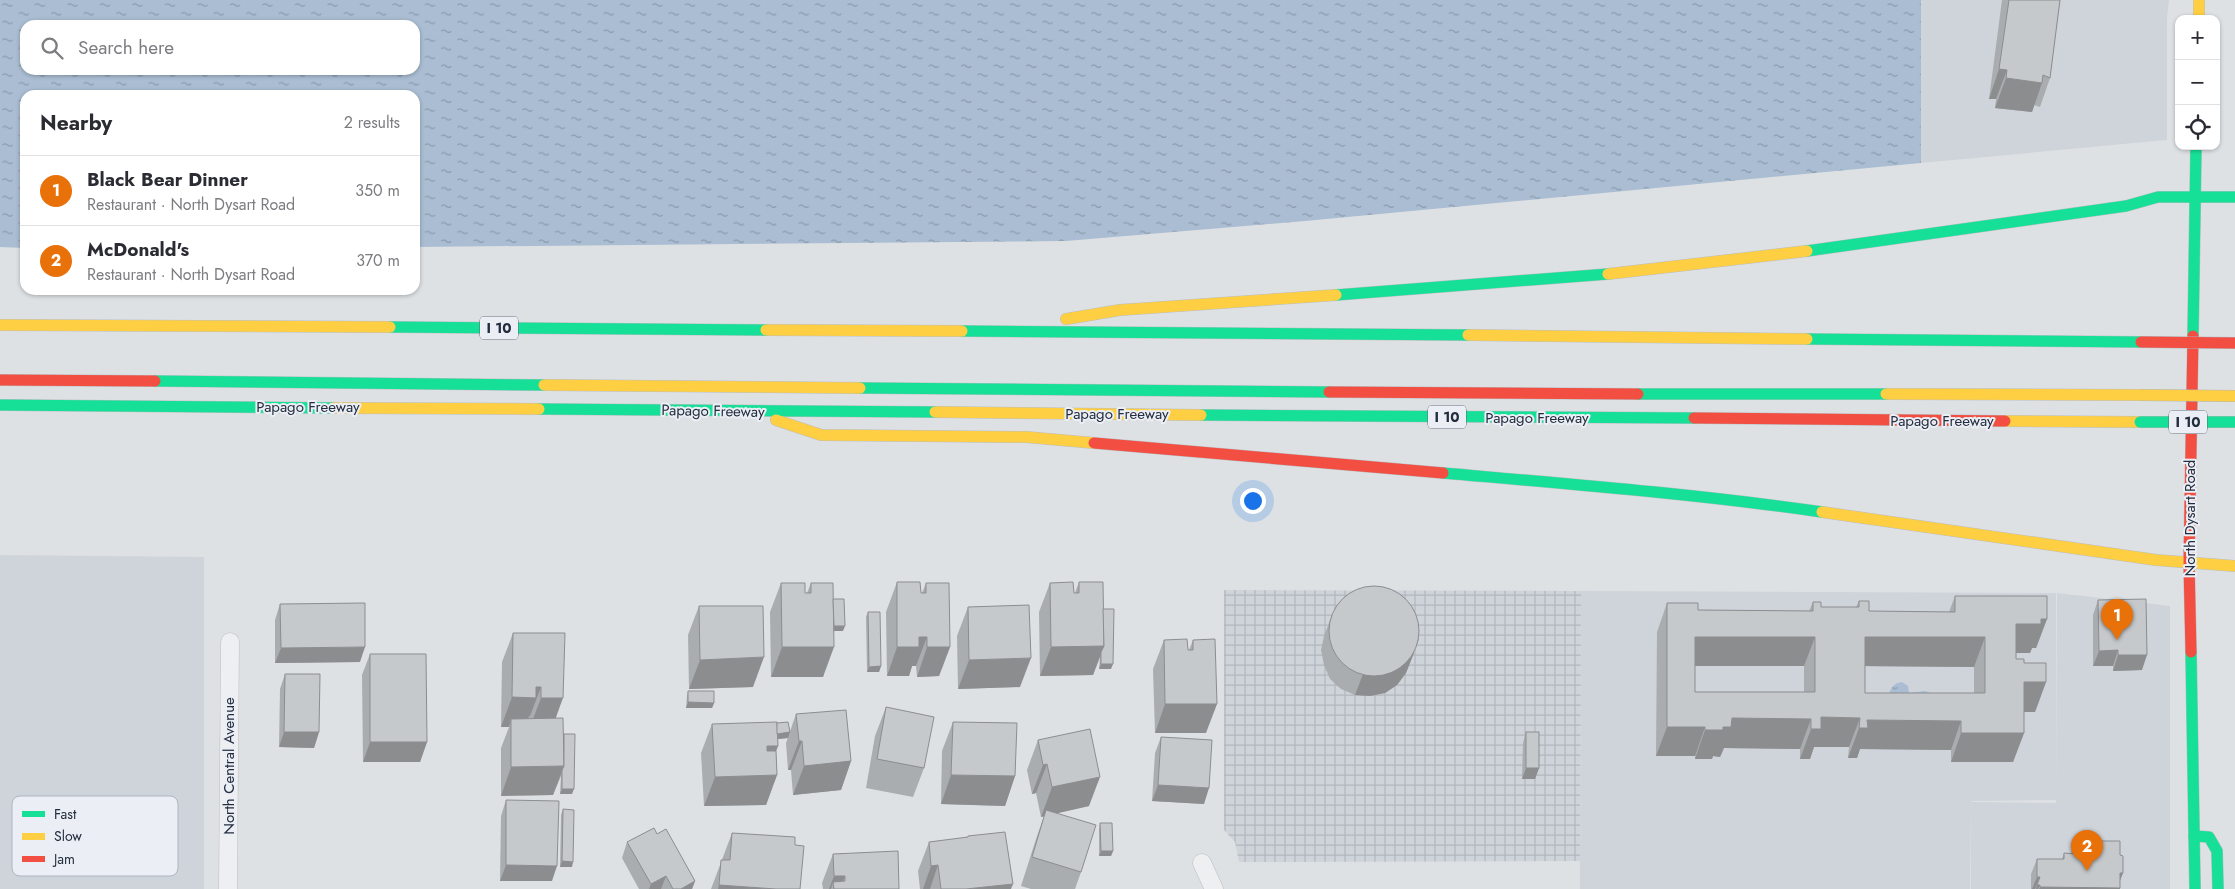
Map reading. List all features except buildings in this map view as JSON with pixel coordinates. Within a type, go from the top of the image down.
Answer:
[{"type":"main road","points":[[2199,0],[2199,15]]},
{"type":"main road","name":"North Dysart Road","points":[[2194,889],[2189,563],[2196,150]]},
{"type":"main road","points":[[998,332],[1120,310],[1553,280],[1727,262],[2126,206],[2158,197],[2235,197]]},
{"type":"main road","name":"I 10","points":[[0,325],[2235,343]]},
{"type":"main road","points":[[0,380],[1420,393],[2235,396]]},
{"type":"main road","name":"Papago Freeway","points":[[0,405],[2235,422]]},
{"type":"main road","points":[[753,412],[821,435],[1026,437],[1612,488],[1768,504],[2189,563],[2235,566]]},
{"type":"main road","points":[[2194,836],[2209,837],[2215,845],[2218,889]]},
{"type":"street","name":"North Central Avenue","points":[[228,889],[230,642]]},
{"type":"street","points":[[1202,863],[1214,889]]},
{"type":"shaded area","points":[[1921,0],[2169,0],[2167,17],[2167,140],[1921,163]]},
{"type":"shaded area","points":[[0,555],[204,557],[204,889],[0,889]]},
{"type":"shaded area","points":[[1224,590],[1581,591],[1580,861],[1239,862],[1235,842],[1224,830]]},
{"type":"shaded area","points":[[1581,591],[2056,593],[2056,791],[2057,593],[2170,606],[2170,889],[1971,889],[1971,806],[1970,889],[1580,889]],"holes":[[[2056,800],[2056,803],[1971,802],[1971,801]]]},
{"type":"water","points":[[0,0],[1921,0],[1921,163],[1305,221],[1066,241],[420,247],[420,90],[20,90],[20,248],[0,247]]},
{"type":"water","points":[[1902,682],[1908,686],[1909,693],[1925,691],[1933,694],[1888,698],[1894,685]]},
{"type":"traffic: fast","points":[[2193,336],[2196,150]]},
{"type":"traffic: fast","points":[[1807,251],[2126,206],[2158,197],[2235,197]]},
{"type":"traffic: fast","points":[[1336,295],[1608,274]]},
{"type":"traffic: fast","points":[[390,327],[766,330]]},
{"type":"traffic: fast","points":[[962,331],[1468,335]]},
{"type":"traffic: fast","points":[[1807,339],[2141,342]]},
{"type":"traffic: fast","points":[[155,381],[544,385]]},
{"type":"traffic: fast","points":[[860,388],[1329,392]]},
{"type":"traffic: fast","points":[[1638,394],[1886,394]]},
{"type":"traffic: fast","points":[[0,405],[333,408]]},
{"type":"traffic: fast","points":[[539,409],[935,412]]},
{"type":"traffic: fast","points":[[1201,415],[1694,418]]},
{"type":"traffic: fast","points":[[2140,422],[2235,422]]},
{"type":"traffic: fast","points":[[1443,473],[1585,485],[1822,512]]},
{"type":"traffic: fast","points":[[2191,652],[2195,889]]},
{"type":"traffic: fast","points":[[2194,836],[2209,837],[2217,851],[2218,889]]},
{"type":"traffic: slow","points":[[2199,0],[2199,15]]},
{"type":"traffic: slow","points":[[1608,274],[1807,251]]},
{"type":"traffic: slow","points":[[1066,319],[1120,310],[1336,295]]},
{"type":"traffic: slow","points":[[0,325],[390,327]]},
{"type":"traffic: slow","points":[[766,330],[962,331]]},
{"type":"traffic: slow","points":[[1468,335],[1807,339]]},
{"type":"traffic: slow","points":[[544,385],[860,388]]},
{"type":"traffic: slow","points":[[1886,394],[2140,395]]},
{"type":"traffic: slow","points":[[2140,395],[2235,396]]},
{"type":"traffic: slow","points":[[333,408],[539,409]]},
{"type":"traffic: slow","points":[[935,412],[1201,415]]},
{"type":"traffic: slow","points":[[776,420],[821,435],[1026,437],[1094,443]]},
{"type":"traffic: slow","points":[[2005,421],[2140,422]]},
{"type":"traffic: slow","points":[[1822,512],[2156,560],[2235,566]]},
{"type":"traffic: jam","points":[[2191,652],[2189,563],[2193,336]]},
{"type":"traffic: jam","points":[[2141,342],[2235,343]]},
{"type":"traffic: jam","points":[[0,380],[155,381]]},
{"type":"traffic: jam","points":[[1329,392],[1638,394]]},
{"type":"traffic: jam","points":[[1694,418],[2005,421]]},
{"type":"traffic: jam","points":[[1094,443],[1443,473]]},
{"type":"place","name":"Black Bear Dinner","points":[[2117,640]]},
{"type":"place","name":"McDonald's","points":[[2087,871]]}]
